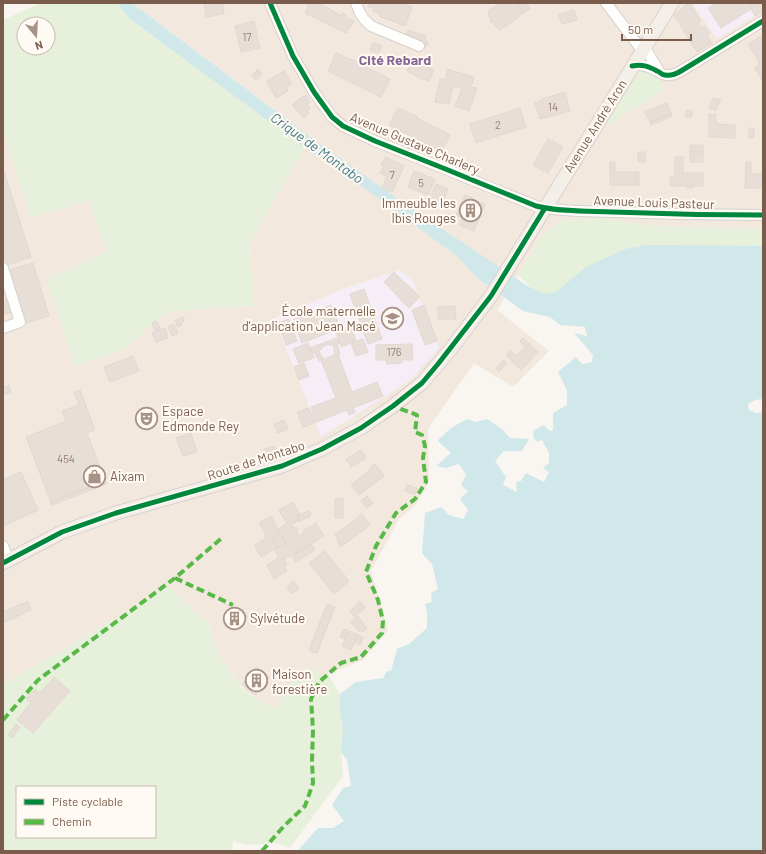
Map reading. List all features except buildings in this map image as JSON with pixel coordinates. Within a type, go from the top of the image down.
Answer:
[{"type":"main road","name":"Avenue André Aron","points":[[545,208],[672,3]]},
{"type":"main road","name":"Route de Montabo","points":[[5,562],[62,532],[116,513],[282,466],[322,449],[361,428],[393,406],[422,383],[450,350],[491,296],[545,208]]},
{"type":"street","name":"Avenue Gustave Charlery","points":[[270,3],[293,56],[314,92],[332,117],[343,126],[375,141],[536,206],[545,208]]},
{"type":"street","points":[[356,3],[360,13],[371,26],[419,46]]},
{"type":"street","points":[[606,3],[639,46],[647,51],[659,71],[665,76],[678,73],[763,21]]},
{"type":"street","points":[[632,66],[639,64],[659,71]]},
{"type":"street","name":"Avenue Louis Pasteur","points":[[545,208],[573,211],[763,215]]},
{"type":"street","points":[[3,268],[20,322],[3,328]]},
{"type":"street","points":[[3,546],[5,562]]},
{"type":"shaded area","points":[[132,3],[763,3],[763,228],[677,227],[637,224],[594,217],[539,240],[497,310],[549,351],[513,387],[474,363],[428,429],[429,481],[415,506],[399,519],[371,571],[388,630],[363,660],[328,674],[320,674],[316,668],[278,710],[245,691],[222,660],[209,625],[170,587],[3,684],[3,129],[31,218],[88,201],[107,251],[123,350],[168,311],[254,306],[250,242],[310,137]]},
{"type":"shaded area","points":[[692,3],[763,3],[763,11],[717,39]]},
{"type":"shaded area","points":[[399,270],[413,281],[439,348],[409,381],[321,437],[274,318],[343,289]]},
{"type":"green space","points":[[41,3],[117,3],[130,19],[305,148],[250,242],[254,306],[168,311],[123,350],[75,367],[47,279],[107,251],[88,201],[31,218],[3,129],[3,20]]},
{"type":"green space","points":[[642,69],[656,77],[664,90],[624,114],[608,127],[604,124]]},
{"type":"green space","points":[[594,217],[637,224],[677,227],[763,228],[763,318],[610,322],[539,295],[518,275],[539,240],[560,221]]},
{"type":"green space","points":[[170,587],[209,625],[222,660],[244,691],[278,710],[280,690],[316,668],[320,674],[328,674],[340,694],[340,711],[343,729],[341,752],[343,776],[290,848],[276,843],[246,845],[233,841],[232,851],[3,851],[3,684]]},
{"type":"water","name":"Crique de Montabo","points":[[117,3],[132,3],[310,137],[395,197],[526,285],[544,294],[556,292],[586,267],[625,249],[647,245],[763,246],[763,399],[755,400],[748,404],[749,410],[756,413],[763,412],[763,851],[298,851],[318,828],[333,828],[344,821],[332,805],[343,788],[351,786],[347,760],[341,752],[343,729],[340,711],[340,694],[356,682],[383,678],[387,671],[391,671],[397,649],[409,644],[427,628],[427,612],[425,604],[432,602],[431,593],[438,589],[432,564],[422,553],[425,513],[441,507],[449,515],[463,519],[468,510],[460,499],[468,491],[461,485],[466,475],[459,464],[446,468],[436,466],[451,453],[438,440],[451,428],[467,419],[476,422],[487,419],[502,429],[510,438],[529,439],[522,451],[504,451],[495,461],[506,477],[503,485],[517,492],[516,482],[521,481],[526,473],[544,482],[549,472],[543,468],[549,463],[549,453],[542,440],[536,442],[533,436],[534,430],[544,425],[550,431],[553,430],[553,413],[567,405],[567,391],[558,372],[576,357],[582,364],[592,362],[593,355],[574,333],[587,336],[585,327],[560,325],[550,317],[523,311],[477,278],[458,257],[341,171],[305,148],[130,19]]},
{"type":"marked path","points":[[262,851],[284,826],[305,806],[313,783],[313,730],[311,699],[319,682],[341,663],[361,657],[382,633],[383,621],[378,600],[366,572],[376,546],[396,513],[415,499],[426,482],[423,458],[425,446],[422,435],[415,432],[417,415],[393,406]]},
{"type":"marked path","points":[[3,720],[38,680],[175,578],[223,537]]},
{"type":"marked path","points":[[175,578],[233,605]]},
{"type":"cycle path","points":[[270,3],[293,56],[314,92],[332,117],[343,126],[375,141],[536,206],[545,208],[584,211],[763,215]]},
{"type":"cycle path","points":[[632,66],[645,66],[664,75],[675,74],[763,21]]},
{"type":"cycle path","points":[[3,563],[62,532],[116,513],[282,466],[322,449],[361,428],[393,406],[422,383],[438,364],[491,296],[545,208]]},
{"type":"place","name":"Immeuble les Ibis Rouges","points":[[471,210]]},
{"type":"place","name":"École maternelle d'application Jean Macé","points":[[392,318]]},
{"type":"place","name":"Espace Edmonde Rey","points":[[147,418]]},
{"type":"place","name":"Aixam","points":[[95,476]]},
{"type":"place","name":"Sylvétude","points":[[235,618]]},
{"type":"place","name":"Maison forestière","points":[[256,681]]},
{"type":"district","name":"Cité Rebard","points":[[395,60]]}]
